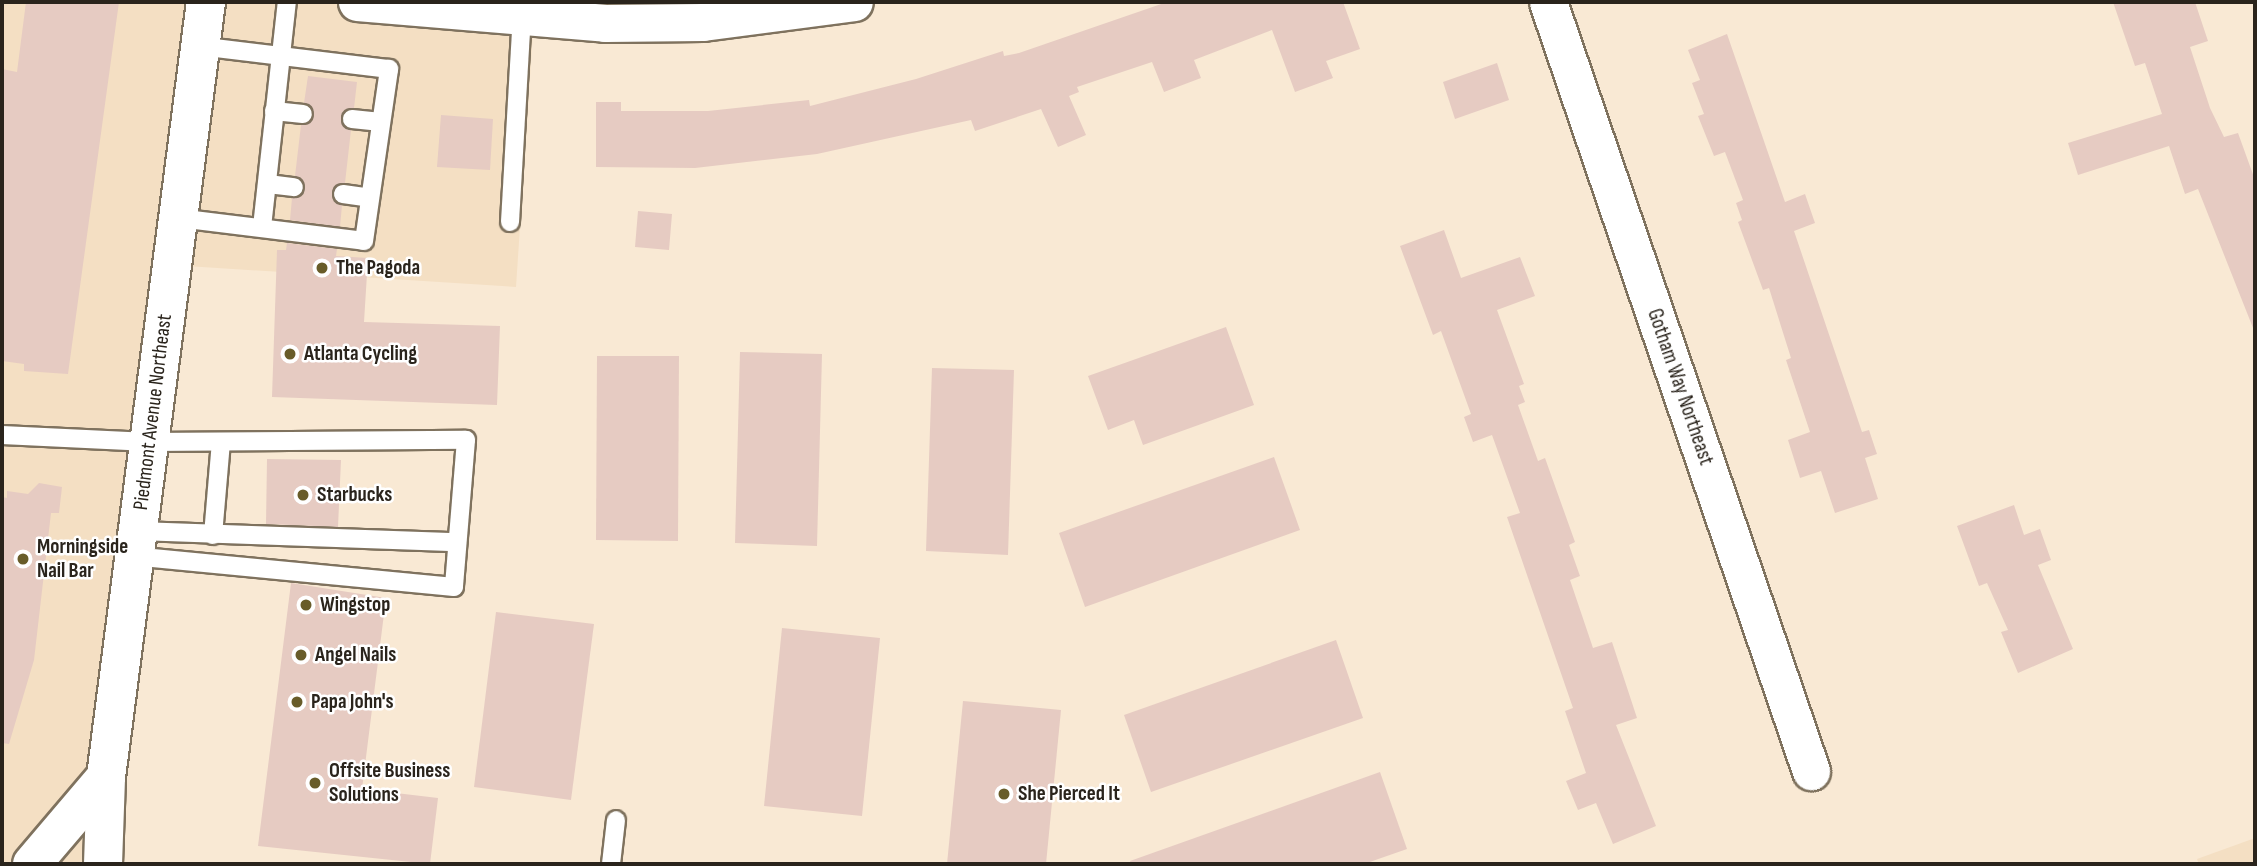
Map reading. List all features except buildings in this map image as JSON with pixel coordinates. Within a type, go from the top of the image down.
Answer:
[{"type":"main road","name":"Piedmont Avenue Northeast","points":[[103,864],[106,777],[206,2]]},
{"type":"main road","points":[[32,864],[106,777]]},
{"type":"street","points":[[357,2],[605,23],[703,22],[854,2]]},
{"type":"street","name":"Gotham Way Northeast","points":[[1548,2],[1811,771]]},
{"type":"lane","points":[[262,226],[287,2]]},
{"type":"lane","points":[[510,222],[522,16]]},
{"type":"lane","points":[[178,218],[262,226],[364,241],[389,69],[201,46]]},
{"type":"lane","points":[[274,111],[303,114]]},
{"type":"lane","points":[[352,119],[381,122]]},
{"type":"lane","points":[[268,184],[294,187]]},
{"type":"lane","points":[[343,194],[370,198]]},
{"type":"lane","points":[[2,435],[149,442],[466,440],[453,587],[136,544]]},
{"type":"lane","points":[[213,535],[221,442]]},
{"type":"lane","points":[[136,544],[213,535],[457,542]]},
{"type":"lane","points":[[611,864],[616,821]]},
{"type":"shaded area","points":[[2,2],[535,2],[516,287],[155,264],[106,864],[2,864]]},
{"type":"shaded area","points":[[2255,838],[2255,864],[2199,864],[2197,859]]},
{"type":"place","name":"The Pagoda","points":[[322,268]]},
{"type":"place","name":"Atlanta Cycling","points":[[290,354]]},
{"type":"place","name":"Starbucks","points":[[303,495]]},
{"type":"place","name":"Morningside Nail Bar","points":[[23,559]]},
{"type":"place","name":"Wingstop","points":[[306,605]]},
{"type":"place","name":"Angel Nails","points":[[301,655]]},
{"type":"place","name":"Papa John's","points":[[297,702]]},
{"type":"place","name":"Offsite Business Solutions","points":[[315,783]]},
{"type":"place","name":"She Pierced It","points":[[1004,794]]}]
